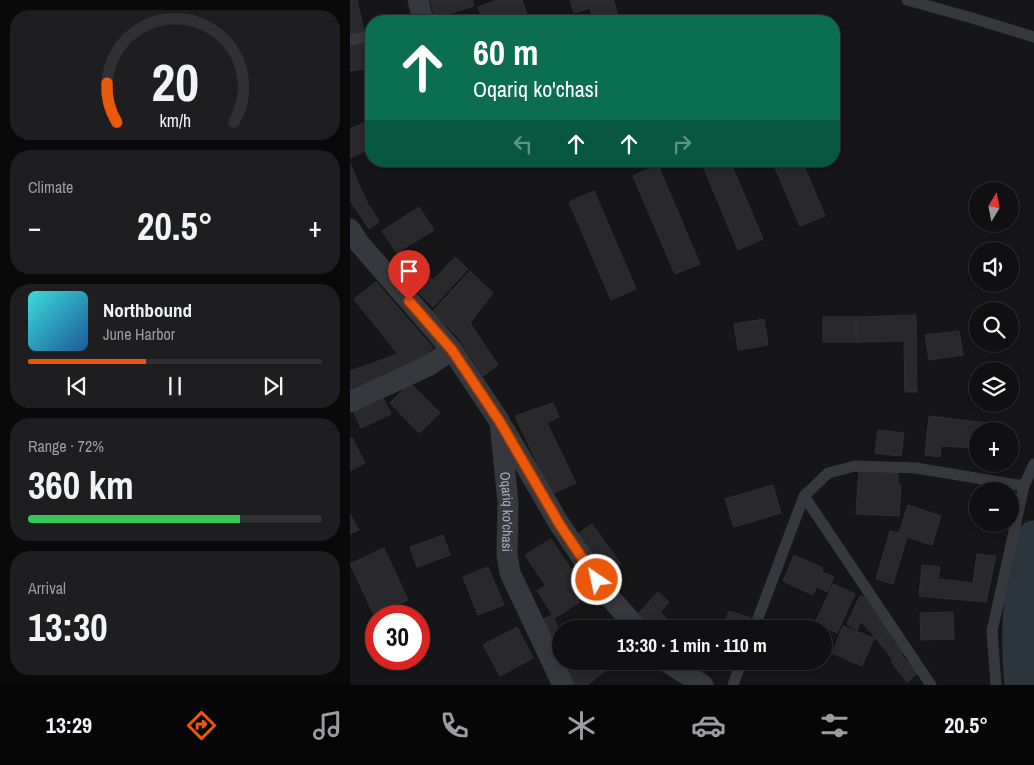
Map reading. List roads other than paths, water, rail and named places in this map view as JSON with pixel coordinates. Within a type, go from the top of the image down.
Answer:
[{"type":"street","points":[[418,0],[421,15]]},
{"type":"street","name":"Oqariq ko'chasi","points":[[350,229],[359,244],[452,350],[500,422],[508,502],[507,555],[510,574],[562,685]]},
{"type":"street","points":[[350,402],[428,366],[452,350]]},
{"type":"street","points":[[500,422],[560,525],[606,594],[630,620]]},
{"type":"street","points":[[679,670],[698,684],[703,685]]},
{"type":"lane","points":[[907,0],[1034,37]]},
{"type":"lane","points":[[350,40],[365,37]]},
{"type":"lane","points":[[996,685],[992,631],[1024,486],[1034,464]]},
{"type":"lane","points":[[757,620],[804,496],[828,473],[855,466],[916,468],[1024,486]]},
{"type":"lane","points":[[804,496],[931,685]]},
{"type":"lane","points":[[733,685],[739,670]]},
{"type":"waterway","points":[[1022,685],[1021,611],[1029,556],[1034,538]]}]
